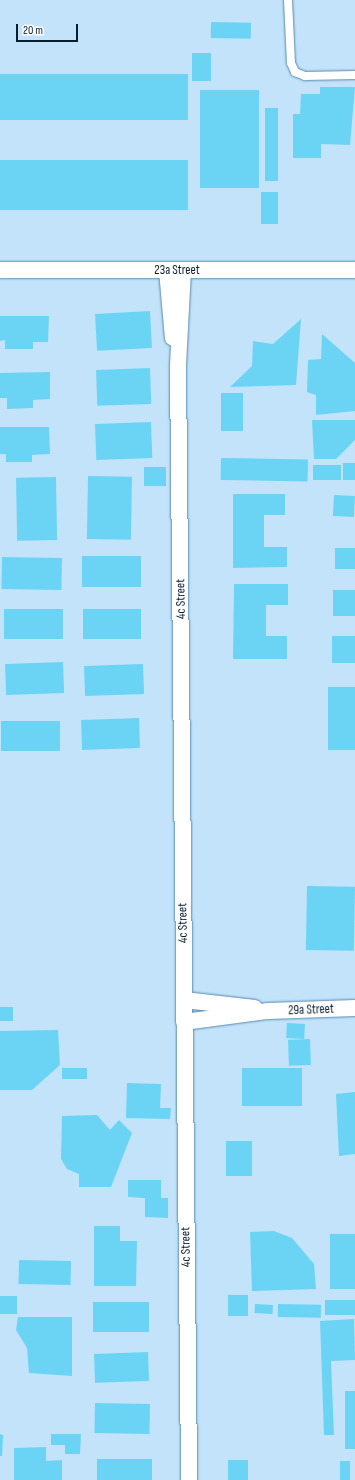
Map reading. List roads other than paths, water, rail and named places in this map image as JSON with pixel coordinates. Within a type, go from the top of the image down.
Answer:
[{"type":"street","name":"23a Street","points":[[0,270],[355,270]]},
{"type":"street","name":"4c Street","points":[[167,270],[178,367]]},
{"type":"street","name":"4c Street","points":[[183,270],[178,367],[189,1480]]},
{"type":"street","name":"29a Street","points":[[184,1000],[268,1011]]},
{"type":"street","name":"29a Street","points":[[184,1022],[268,1011],[355,1008]]},
{"type":"lane","points":[[288,0],[290,62],[295,72],[305,76],[355,75]]}]
